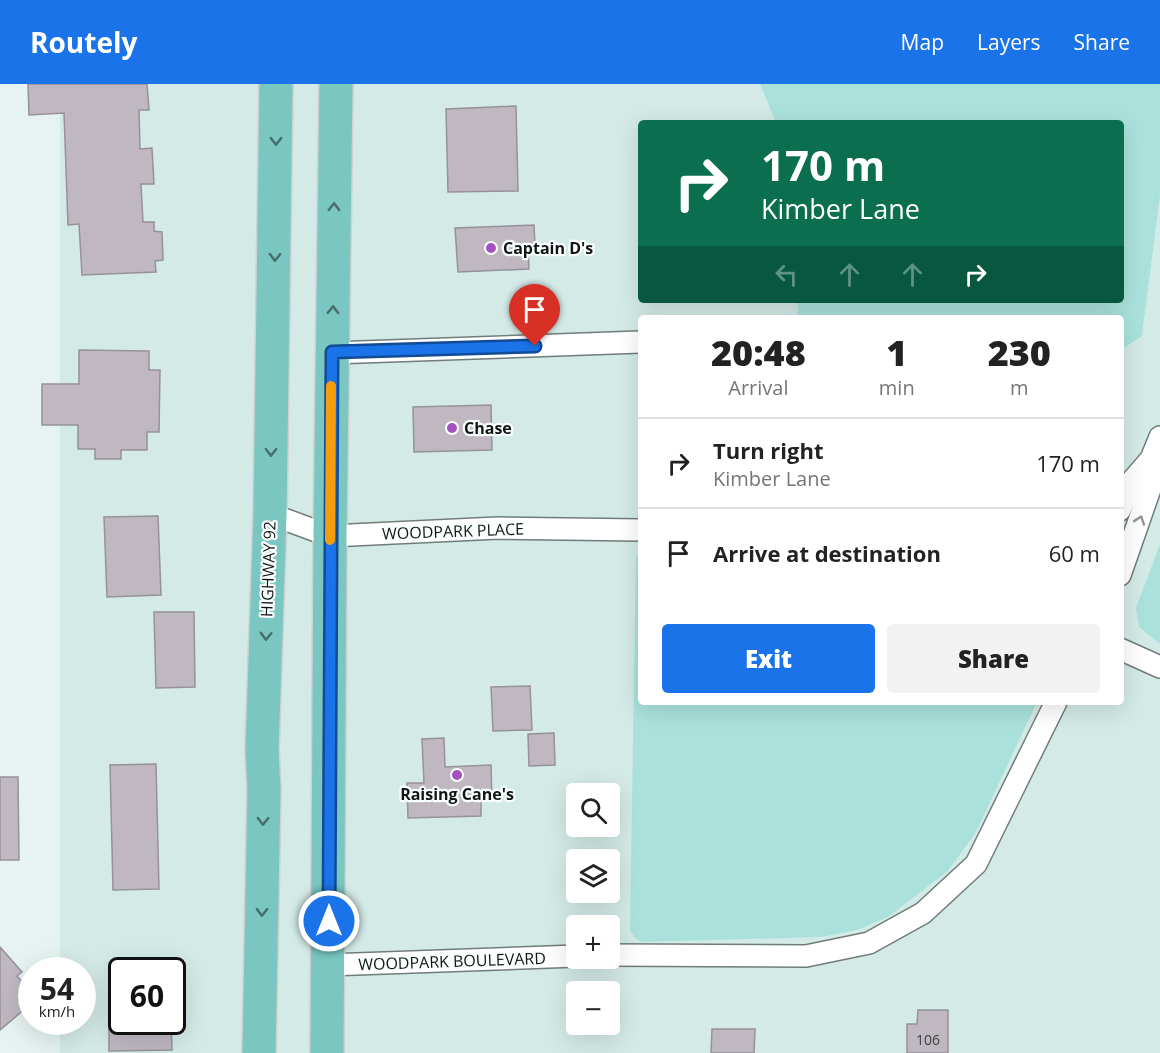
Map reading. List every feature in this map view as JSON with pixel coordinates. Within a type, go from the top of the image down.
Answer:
[{"type":"main road","name":"HIGHWAY 92","points":[[259,1053],[264,789],[262,750],[270,514],[276,84]]},
{"type":"main road","points":[[327,1053],[330,536],[336,84]]},
{"type":"street","points":[[332,352],[638,342]]},
{"type":"street","points":[[1124,500],[1131,482],[1151,459],[1160,437]]},
{"type":"street","points":[[1124,564],[1150,489],[1151,459]]},
{"type":"street","name":"WOODPARK PLACE","points":[[270,514],[330,536],[498,528],[638,530]]},
{"type":"street","points":[[1124,651],[1160,667]]},
{"type":"street","points":[[620,956],[806,956],[869,943],[923,913],[976,864],[1055,705]]},
{"type":"street","name":"WOODPARK BOULEVARD","points":[[328,965],[566,957]]},
{"type":"shaded area","points":[[60,84],[760,84],[775,120],[638,120],[638,303],[798,303],[798,315],[638,315],[638,705],[1124,705],[1124,348],[1142,336],[1160,196],[1160,1053],[60,1053],[60,1035],[96,1035],[96,957],[60,957]]},
{"type":"shaded area","points":[[760,84],[1160,84],[1160,196],[1142,336],[1124,348],[1124,315],[798,315],[798,303],[1124,303],[1124,120],[775,120]]},
{"type":"shaded area","points":[[1160,544],[1160,644],[1139,627],[1136,608]]},
{"type":"shaded area","points":[[638,555],[638,705],[1036,705],[976,832],[948,871],[888,917],[857,930],[821,937],[645,942],[632,934],[630,929],[636,557]]},
{"type":"building","points":[[28,84],[147,84],[149,110],[139,110],[140,149],[152,148],[154,184],[141,184],[143,222],[154,222],[154,231],[162,232],[163,260],[155,261],[156,272],[82,275],[79,224],[68,225],[64,113],[29,115]]},
{"type":"building","points":[[516,106],[518,191],[448,192],[446,109]]},
{"type":"building","name":"Captain D's","points":[[534,225],[535,245],[528,245],[529,269],[458,272],[455,228]]},
{"type":"building","points":[[79,350],[149,351],[149,370],[160,370],[159,432],[147,432],[147,450],[121,450],[121,459],[95,459],[95,449],[78,449],[78,425],[42,425],[42,384],[79,384]]},
{"type":"building","name":"Chase","points":[[491,405],[492,450],[414,452],[413,407]]},
{"type":"building","points":[[158,516],[161,595],[107,597],[104,517]]},
{"type":"building","points":[[154,612],[194,612],[195,687],[156,688]]},
{"type":"building","points":[[530,686],[532,730],[493,731],[491,687]]},
{"type":"building","points":[[554,733],[555,765],[529,766],[528,734]]},
{"type":"building","name":"Raising Cane's","points":[[444,738],[445,767],[491,765],[492,801],[481,801],[481,816],[408,818],[407,783],[424,783],[422,739]]},
{"type":"building","points":[[156,764],[159,889],[113,890],[110,765]]},
{"type":"building","points":[[0,777],[18,777],[19,860],[0,860]]},
{"type":"building","points":[[0,947],[18,967],[18,1015],[0,1030]]},
{"type":"building","points":[[918,1010],[948,1010],[948,1053],[907,1053],[907,1024],[917,1024]]},
{"type":"building","points":[[712,1029],[755,1029],[754,1053],[711,1053]]},
{"type":"building","points":[[109,1035],[171,1035],[172,1050],[109,1051]]},
{"type":"slow traffic","points":[[330,540],[331,386]]},
{"type":"place","name":"Captain D's","points":[[491,248]]},
{"type":"place","name":"Chase","points":[[452,428]]},
{"type":"place","name":"Raising Cane's","points":[[457,775]]},
{"type":"route","points":[[329,921],[332,352],[535,346]]}]
